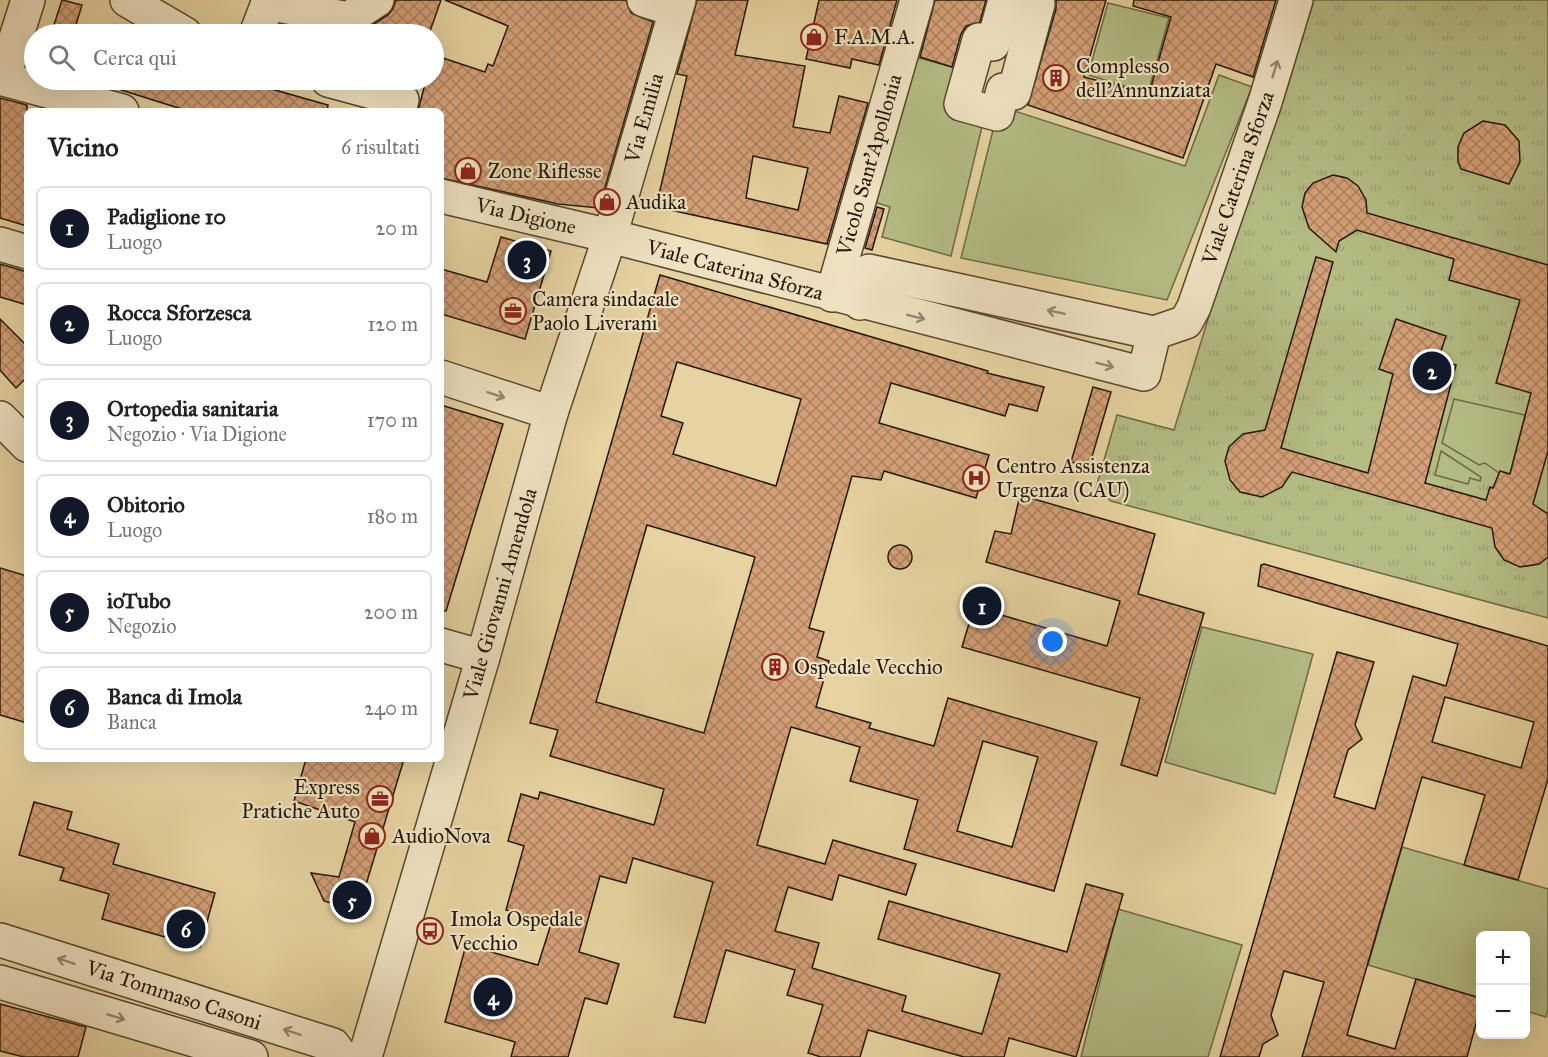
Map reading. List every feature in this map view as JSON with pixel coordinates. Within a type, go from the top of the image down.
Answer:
[{"type":"street","points":[[24,85],[3,79],[28,0]]},
{"type":"street","points":[[127,0],[168,24]]},
{"type":"street","points":[[260,24],[268,3],[348,19],[377,0]]},
{"type":"street","points":[[644,0],[677,5]]},
{"type":"street","name":"Vicolo Sant'Apollonia","points":[[846,299],[917,0]]},
{"type":"street","points":[[1005,0],[993,44],[978,40],[962,104],[997,114],[1003,90],[1014,93],[1038,4],[1024,0]]},
{"type":"street","name":"Viale Caterina Sforza","points":[[610,236],[846,299],[1144,374],[1154,333],[1186,322],[1194,308],[1265,102],[1296,0]]},
{"type":"street","name":"Via Emilia","points":[[610,236],[677,5]]},
{"type":"street","points":[[44,90],[111,108]]},
{"type":"street","points":[[365,90],[402,100],[400,108]]},
{"type":"street","name":"Via Digione","points":[[444,197],[610,236]]},
{"type":"street","name":"Viale Giovanni Amendola","points":[[365,1057],[483,657],[551,413],[610,236]]},
{"type":"street","points":[[0,244],[24,251]]},
{"type":"street","points":[[846,299],[869,271],[1154,333]]},
{"type":"street","points":[[444,378],[551,413]]},
{"type":"street","points":[[0,418],[24,442]]},
{"type":"street","points":[[444,646],[483,657]]},
{"type":"street","name":"Via Tommaso Casoni","points":[[0,940],[333,1045],[342,1057]]},
{"type":"street","name":"Via Tommaso Casoni","points":[[0,982],[251,1057]]},
{"type":"green space","points":[[1306,0],[1548,0],[1548,618],[1111,501],[1096,488],[1117,415],[1174,430]]},
{"type":"green space","points":[[1108,3],[1169,18],[1148,93],[1088,75]]},
{"type":"green space","points":[[908,55],[967,71],[985,114],[951,256],[882,237],[890,207],[868,200]]},
{"type":"green space","points":[[1219,75],[1252,87],[1167,300],[961,258],[999,106],[1185,166]]},
{"type":"green space","points":[[1454,399],[1525,415],[1510,474],[1499,473],[1485,463],[1479,465],[1442,443]]},
{"type":"green space","points":[[1441,451],[1481,477],[1480,481],[1470,478],[1468,484],[1435,475]]},
{"type":"green space","points":[[1202,627],[1313,654],[1275,794],[1165,762]]},
{"type":"green space","points":[[1402,847],[1548,889],[1548,1008],[1546,1017],[1530,1012],[1530,931],[1476,931],[1476,997],[1368,965]]},
{"type":"green space","points":[[1118,909],[1242,945],[1208,1057],[1081,1057]]},
{"type":"building","points":[[62,0],[82,5],[76,24],[54,24]]},
{"type":"building","points":[[396,0],[441,0],[433,24],[374,24],[393,9]]},
{"type":"building","points":[[445,0],[626,0],[631,13],[653,22],[599,208],[558,204],[444,179],[444,108],[419,108],[423,90],[444,90],[444,58],[485,72],[488,64],[493,66],[508,26]]},
{"type":"building","points":[[697,0],[748,0],[735,55],[805,66],[793,127],[830,133],[839,96],[868,103],[827,244],[656,207],[687,76],[677,74]],"holes":[[[753,156],[808,168],[798,210],[746,198]]]},
{"type":"building","points":[[819,0],[897,0],[879,65],[852,59],[850,68],[806,59]]},
{"type":"building","points":[[935,0],[986,0],[980,22],[966,26],[961,34],[952,67],[920,57]]},
{"type":"building","name":"Complesso dell'Annunziata","points":[[1056,0],[1106,0],[1084,77],[1149,94],[1171,17],[1133,6],[1134,0],[1276,0],[1253,77],[1216,64],[1183,158],[1028,105],[1056,9]]},
{"type":"building","points":[[121,90],[275,90],[328,105],[328,108],[178,108]]},
{"type":"building","points":[[0,98],[27,105],[27,108],[24,108],[24,225],[0,218]]},
{"type":"building","points":[[1483,121],[1505,125],[1519,141],[1520,162],[1509,184],[1461,169],[1458,162],[1458,147],[1464,133]]},
{"type":"building","points":[[1333,175],[1347,178],[1358,186],[1366,200],[1367,213],[1548,265],[1548,451],[1533,504],[1548,514],[1548,557],[1539,564],[1520,567],[1504,560],[1495,547],[1492,528],[1292,472],[1282,487],[1262,497],[1240,492],[1230,480],[1225,461],[1229,447],[1243,434],[1265,430],[1316,257],[1333,262],[1281,448],[1368,473],[1393,374],[1379,369],[1396,319],[1446,336],[1438,360],[1456,365],[1425,483],[1486,500],[1490,487],[1493,488],[1500,471],[1510,474],[1531,393],[1496,383],[1520,300],[1449,280],[1454,259],[1357,230],[1339,241],[1336,252],[1309,228],[1302,207],[1305,193],[1313,183]]},
{"type":"building","points":[[877,207],[884,209],[872,250],[865,248]]},
{"type":"building","points":[[501,237],[551,251],[525,339],[444,315],[444,270],[487,282]]},
{"type":"building","points":[[0,264],[24,271],[24,304],[0,297]]},
{"type":"building","name":"Ospedale Vecchio","points":[[660,275],[988,371],[987,373],[1044,387],[1037,411],[1009,404],[1005,416],[891,383],[879,423],[989,455],[976,498],[884,471],[881,480],[852,476],[809,628],[824,632],[817,657],[829,661],[816,707],[871,723],[869,728],[934,746],[948,698],[1097,742],[1054,891],[904,849],[918,800],[850,781],[860,747],[791,727],[757,845],[825,864],[833,840],[916,864],[906,895],[839,875],[832,900],[788,887],[775,931],[819,943],[812,968],[906,996],[902,1011],[982,1034],[1000,974],[878,939],[889,901],[1067,952],[1086,884],[1123,894],[1076,1057],[1009,1038],[1004,1057],[964,1057],[868,1030],[860,1057],[821,1057],[808,1053],[823,1005],[787,995],[795,970],[726,950],[705,1023],[674,1017],[713,882],[633,858],[626,883],[600,876],[579,952],[619,964],[607,1004],[585,998],[568,1057],[511,1057],[515,1042],[445,1022],[466,945],[538,965],[551,924],[506,910],[524,846],[508,841],[521,794],[538,799],[540,792],[654,825],[664,789],[550,756],[558,730],[530,723]],"holes":[[[677,362],[801,399],[776,486],[673,454],[683,423],[661,416]],[[647,525],[755,557],[704,733],[596,702]],[[983,741],[1038,757],[1012,847],[957,831]]]},
{"type":"building","points":[[0,319],[24,343],[24,380],[16,388],[0,370]]},
{"type":"building","points":[[1093,387],[1111,392],[1089,467],[1071,462]]},
{"type":"building","points":[[444,406],[503,424],[446,611],[444,611]]},
{"type":"building","points":[[1020,495],[1155,534],[1138,594],[1204,613],[1157,776],[1121,765],[1140,698],[962,647],[974,607],[1107,646],[1120,601],[986,562],[995,531],[1011,534]]},
{"type":"building","points":[[900,545],[909,548],[912,557],[909,566],[900,569],[891,566],[888,557],[891,548]]},
{"type":"building","points":[[1264,564],[1548,646],[1548,779],[1518,880],[1464,865],[1485,795],[1422,777],[1347,1035],[1395,1049],[1416,979],[1476,997],[1476,1024],[1467,1057],[1302,1057],[1324,982],[1284,971],[1271,1015],[1278,1035],[1263,1044],[1259,1057],[1220,1057],[1337,652],[1374,662],[1355,725],[1362,739],[1348,750],[1334,797],[1375,809],[1413,676],[1446,686],[1458,644],[1258,586],[1261,565]],"holes":[[[1445,697],[1534,722],[1521,768],[1432,742]]]},
{"type":"building","points":[[0,568],[24,575],[24,722],[0,715]]},
{"type":"building","points":[[305,762],[403,762],[358,911],[324,901],[311,873],[339,877],[355,822],[294,801]]},
{"type":"building","points":[[34,802],[72,812],[67,829],[119,844],[113,864],[215,893],[200,947],[102,919],[109,894],[60,880],[64,868],[19,855]]},
{"type":"building","points":[[0,1004],[86,1027],[78,1057],[24,1057],[0,1051]]},
{"type":"place","name":"F.A.M.A.","points":[[814,37]]},
{"type":"place","name":"Complesso dell'Annunziata","points":[[1056,78]]},
{"type":"place","name":"Zone Riflesse","points":[[468,171]]},
{"type":"place","name":"Audika","points":[[607,202]]},
{"type":"place","name":"Ortopedia sanitaria","points":[[527,260]]},
{"type":"place","name":"Camera sindacale Paolo Liverani","points":[[513,311]]},
{"type":"place","name":"Rocca Sforzesca","points":[[1432,371]]},
{"type":"place","name":"Centro Assistenza Urgenza (CAU)","points":[[976,478]]},
{"type":"place","name":"Padiglione 10","points":[[982,606]]},
{"type":"place","name":"Ospedale Vecchio","points":[[775,667]]},
{"type":"place","name":"Express Pratiche Auto","points":[[380,799]]},
{"type":"place","name":"AudioNova","points":[[372,836]]},
{"type":"place","name":"ioTubo","points":[[352,900]]},
{"type":"place","name":"Banca di Imola","points":[[186,929]]},
{"type":"place","name":"Imola Ospedale Vecchio","points":[[430,931]]},
{"type":"place","name":"Obitorio","points":[[493,997]]}]
